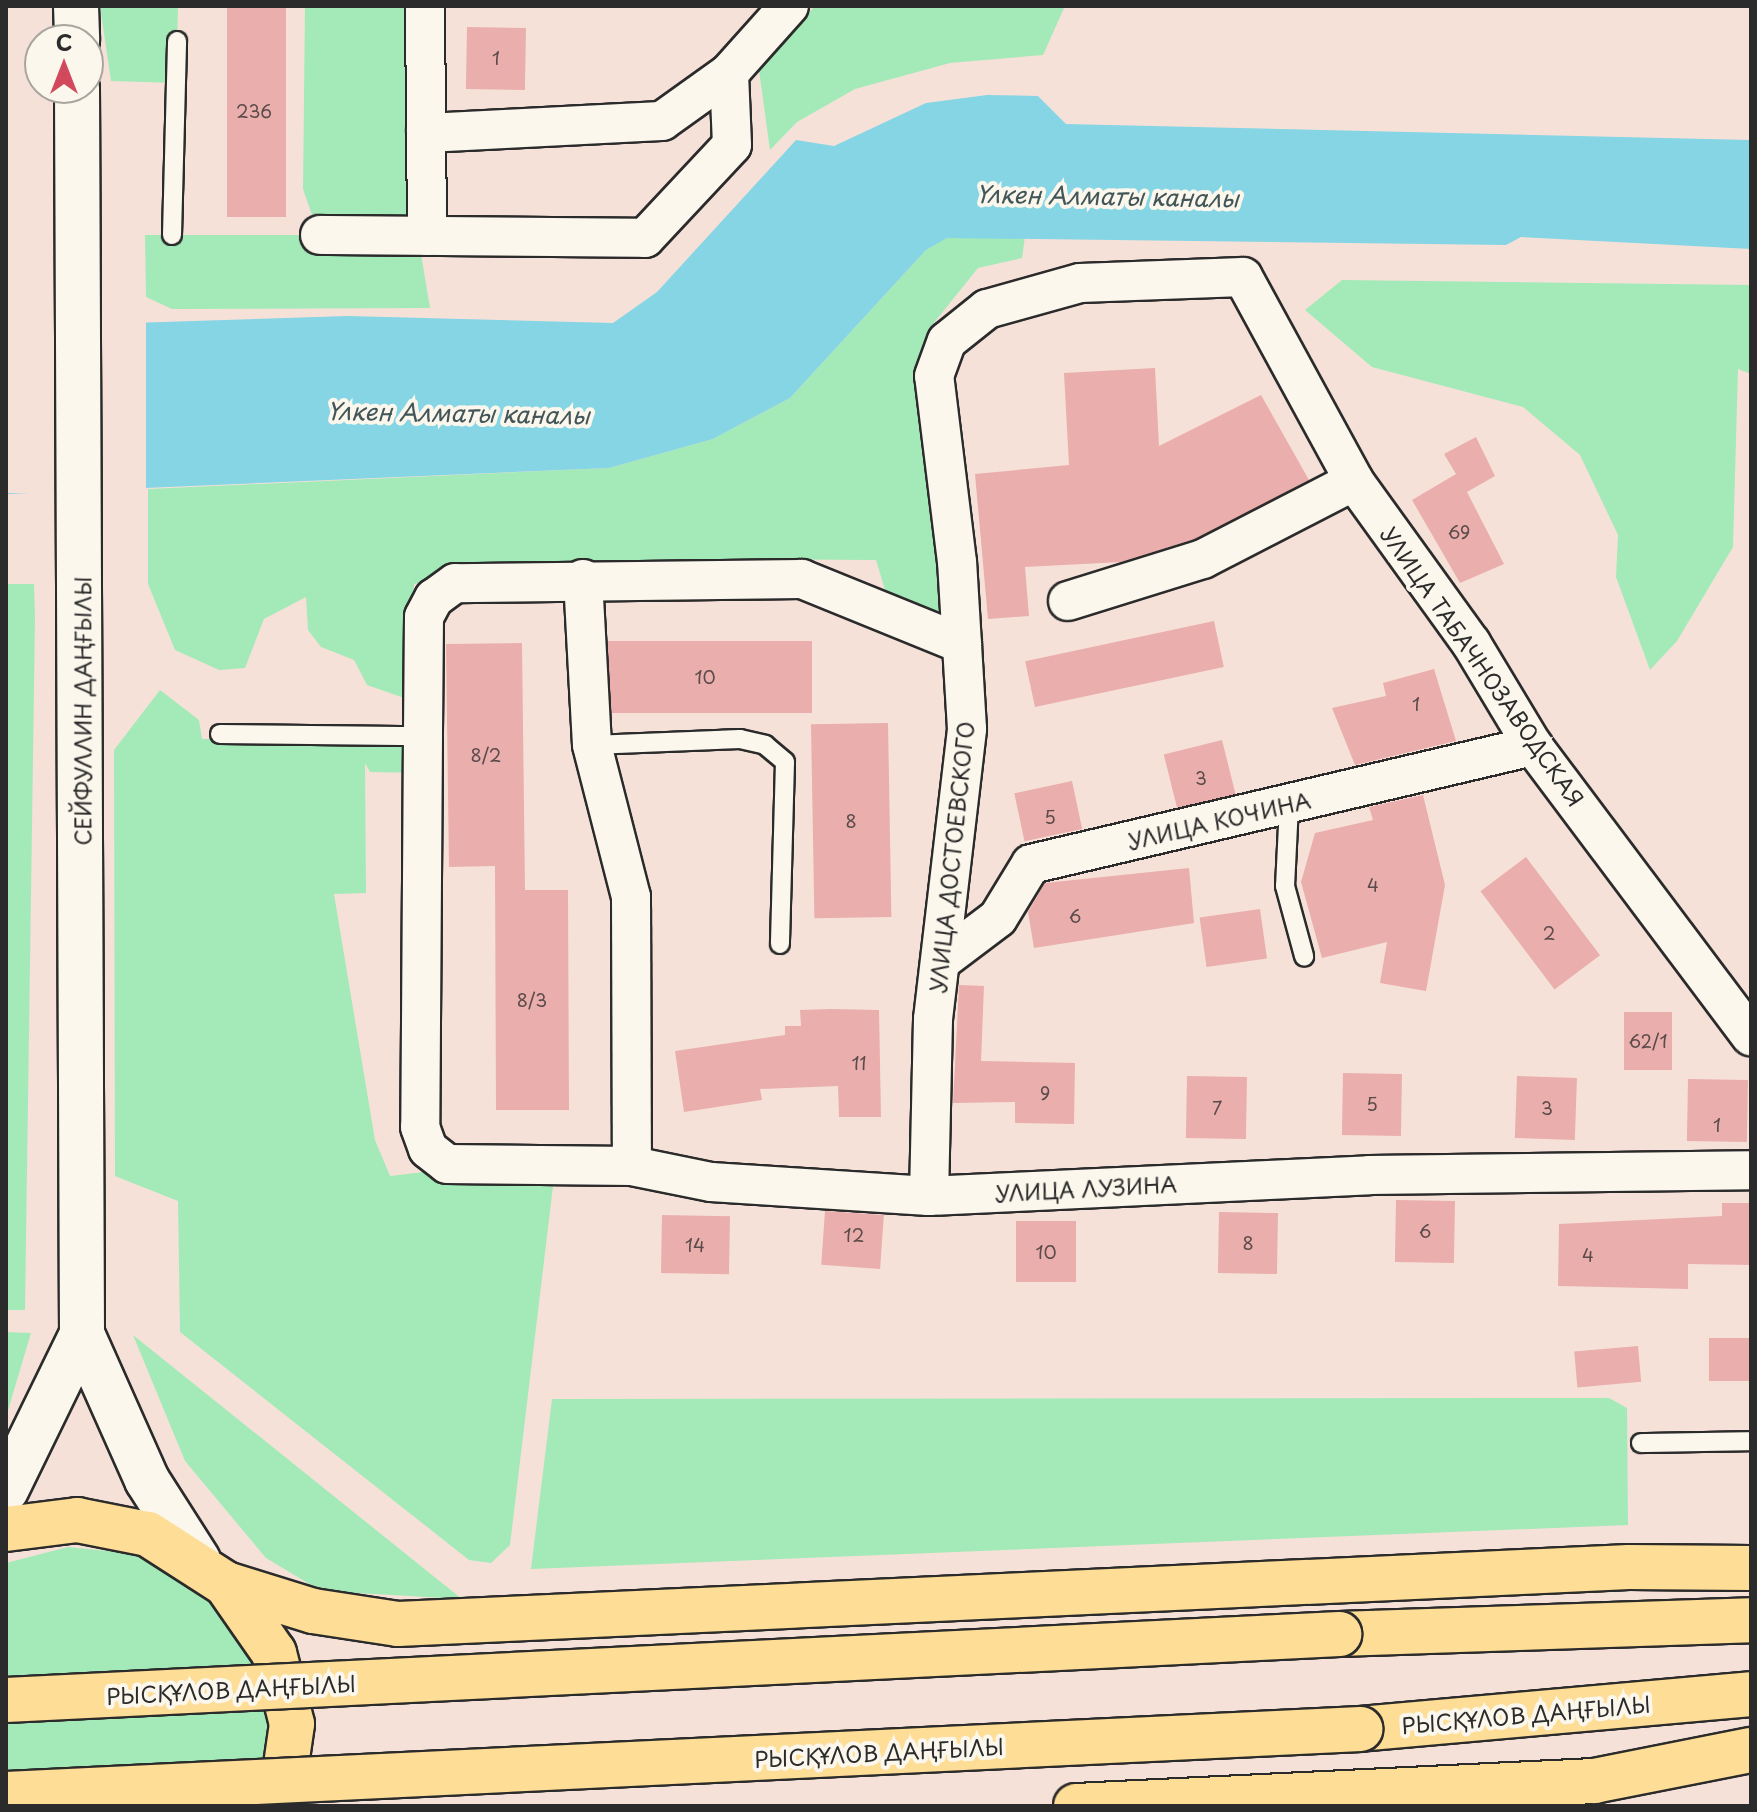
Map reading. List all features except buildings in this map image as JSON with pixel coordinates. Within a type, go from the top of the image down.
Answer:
[{"type":"main road","name":"СЕЙФУЛЛИН ДАҢҒЫЛЫ","points":[[77,104],[82,584],[82,1334],[147,1480],[212,1572]]},
{"type":"main road","name":"СЕЙФУЛЛИН ДАҢҒЫЛЫ","points":[[6,1490],[82,1334]]},
{"type":"main road","points":[[6,1529],[77,1520],[148,1534],[212,1572],[313,1611],[398,1624],[1629,1567],[1751,1568]]},
{"type":"main road","points":[[212,1572],[274,1653],[292,1724],[280,1806]]},
{"type":"main road","name":"РЫСҚҰЛОВ ДАҢҒЫЛЫ","points":[[6,1700],[1339,1634],[1751,1620]]},
{"type":"main road","name":"РЫСҚҰЛОВ ДАҢҒЫЛЫ","points":[[6,1794],[1360,1729],[1751,1694]]},
{"type":"main road","points":[[1076,1806],[1594,1781],[1751,1750]]},
{"type":"street","points":[[425,6],[427,236]]},
{"type":"street","points":[[426,133],[662,121],[729,73],[789,6]]},
{"type":"street","points":[[320,235],[645,238],[732,145],[729,73]]},
{"type":"street","name":"УЛИЦА ТАБАЧНОЗАВОДСКАЯ","points":[[934,376],[947,341],[987,309],[1080,283],[1243,277],[1354,481],[1471,643],[1533,746],[1751,1036]]},
{"type":"street","name":"УЛИЦА ДОСТОЕВСКОГО","points":[[929,1196],[933,1019],[945,958],[967,729],[962,644],[934,376]]},
{"type":"street","points":[[1068,601],[1203,559],[1354,481]]},
{"type":"street","points":[[583,579],[592,745],[631,897],[632,1166]]},
{"type":"street","points":[[423,736],[424,617],[434,598],[455,583],[583,579],[802,579],[962,644]]},
{"type":"street","name":"УЛИЦА ЛУЗИНА","points":[[423,736],[420,1127],[428,1149],[447,1164],[632,1166],[711,1182],[929,1196],[1369,1175],[1751,1170]]},
{"type":"street","name":"УЛИЦА КОЧИНА","points":[[945,958],[998,918],[1031,864],[1533,746]]},
{"type":"lane","points":[[172,235],[177,41]]},
{"type":"lane","points":[[220,734],[423,736]]},
{"type":"lane","points":[[592,745],[740,739],[765,745],[785,762],[780,944]]},
{"type":"lane","points":[[1289,805],[1285,886],[1304,956]]},
{"type":"lane","points":[[1641,1443],[1751,1441]]},
{"type":"green space","points":[[100,6],[178,6],[176,83],[111,81]]},
{"type":"green space","points":[[305,6],[425,6],[418,236],[430,308],[172,309],[146,297],[145,235],[319,235],[303,189]]},
{"type":"green space","points":[[815,6],[1065,6],[1043,55],[950,63],[855,89],[797,122],[770,150],[758,63]]},
{"type":"green space","points":[[1025,236],[1022,258],[978,268],[933,324],[919,367],[942,627],[885,590],[876,560],[705,559],[454,574],[414,584],[410,700],[367,685],[354,660],[321,647],[308,630],[306,597],[264,619],[245,668],[219,670],[175,650],[148,584],[148,489],[609,468],[713,439],[790,398],[926,250],[946,238]]},
{"type":"green space","points":[[1342,280],[1751,285],[1751,374],[1738,369],[1733,547],[1677,641],[1650,670],[1616,577],[1618,535],[1580,455],[1523,407],[1372,367],[1305,310]]},
{"type":"green space","points":[[6,584],[34,584],[35,619],[25,1310],[6,1310]]},
{"type":"green space","points":[[160,690],[199,720],[202,739],[423,736],[423,773],[370,772],[365,763],[366,893],[334,894],[375,1140],[390,1176],[433,1171],[454,1180],[553,1186],[510,1545],[491,1563],[469,1560],[180,1332],[178,1201],[115,1176],[114,750]]},
{"type":"green space","points":[[6,1332],[31,1333],[6,1417]]},
{"type":"green space","points":[[133,1335],[462,1599],[339,1592],[311,1585],[266,1558],[185,1461]]},
{"type":"green space","points":[[1609,1398],[1627,1408],[1628,1525],[531,1569],[552,1399]]},
{"type":"green space","points":[[68,1547],[128,1553],[184,1577],[229,1618],[258,1671],[269,1731],[253,1806],[6,1806],[6,1563]]},
{"type":"water","name":"Үлкен Алматы каналы","points":[[987,95],[1038,96],[1066,124],[1751,140],[1751,249],[1521,237],[1506,245],[947,238],[926,250],[790,398],[713,439],[609,468],[6,494],[6,327],[348,316],[613,323],[657,292],[796,140],[834,146],[926,103]]},
{"type":"pier","points":[[6,320],[146,320],[146,493],[6,493]]}]
